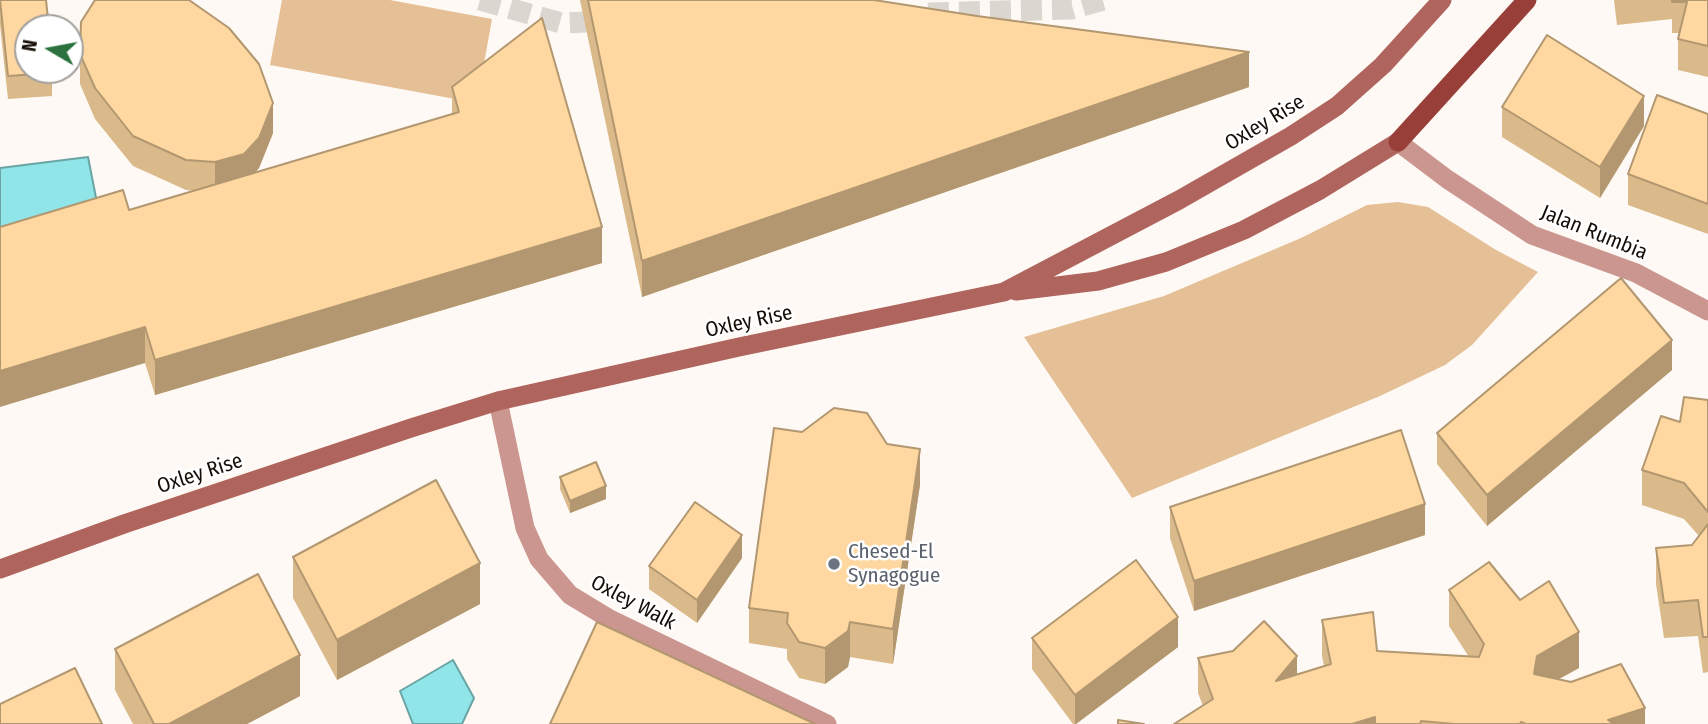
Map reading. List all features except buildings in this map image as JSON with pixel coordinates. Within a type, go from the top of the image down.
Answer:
[{"type":"main road","name":"Oxley Rise","points":[[0,569],[124,524],[498,401],[1004,292],[1179,200],[1291,136],[1337,106],[1383,65],[1442,0]]},
{"type":"main road","points":[[1004,292],[1098,281],[1166,262],[1244,230],[1320,190],[1398,142],[1527,0]]},
{"type":"street","name":"Jalan Rumbia","points":[[1398,142],[1447,179],[1532,235],[1636,273],[1708,310]]},
{"type":"street","name":"Oxley Walk","points":[[498,401],[525,528],[539,559],[570,596],[608,618],[827,724]]},
{"type":"shaded area","points":[[282,0],[390,0],[492,19],[477,103],[270,65]]},
{"type":"shaded area","points":[[1398,202],[1428,207],[1496,250],[1538,272],[1472,345],[1445,365],[1380,396],[1132,498],[1024,337],[1164,296],[1301,238],[1367,205]]},
{"type":"water","points":[[88,157],[101,223],[0,251],[0,168]]},
{"type":"water","points":[[453,660],[474,698],[462,724],[413,724],[400,691]]},
{"type":"tunnel","points":[[480,0],[561,23],[612,21]]},
{"type":"tunnel","points":[[928,13],[1072,9],[1103,0]]},
{"type":"place","name":"Chesed-El Synagogue","points":[[834,564]]}]
